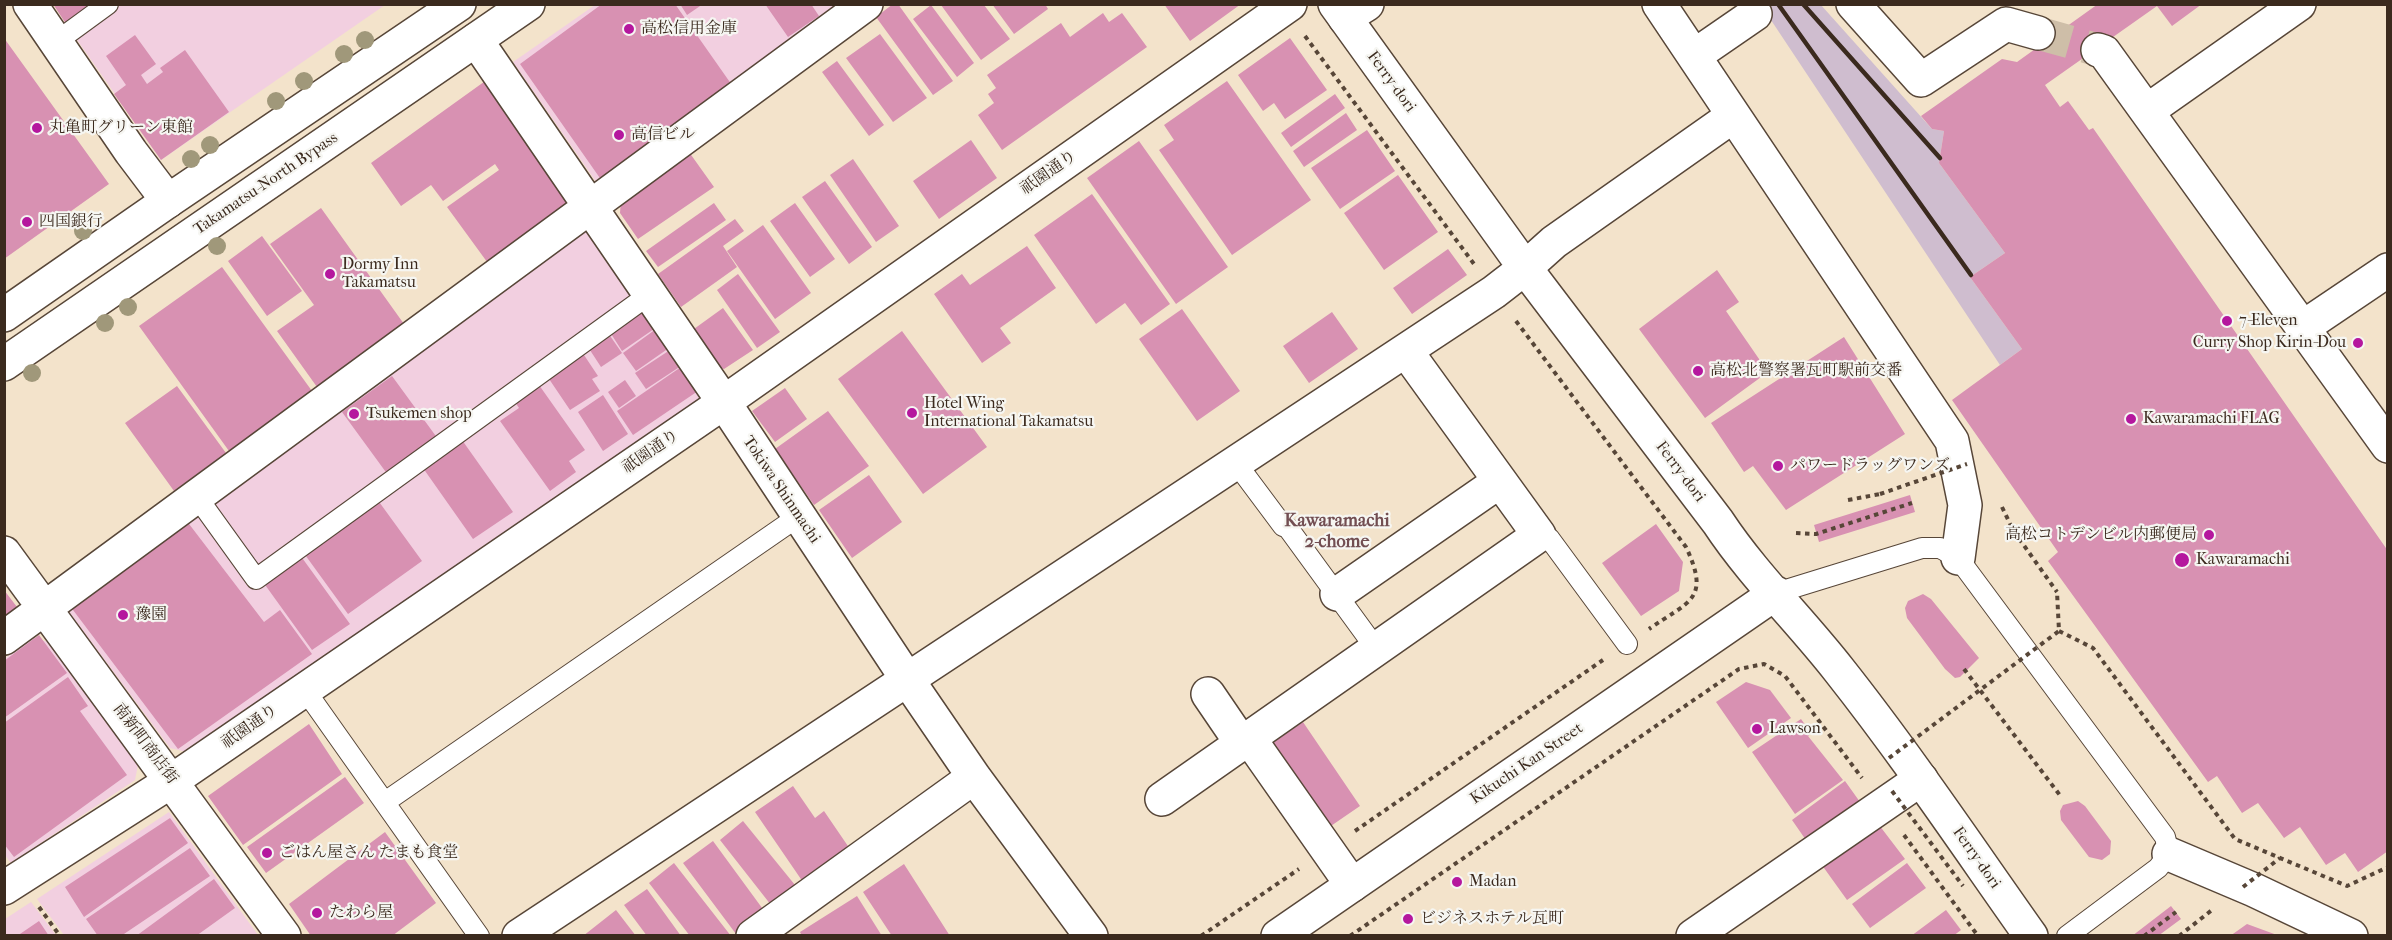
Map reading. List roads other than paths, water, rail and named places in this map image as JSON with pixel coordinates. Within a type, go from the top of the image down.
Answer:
[{"type":"main road","points":[[30,4],[131,152],[168,201]]},
{"type":"main road","points":[[4,315],[459,4]]},
{"type":"main road","name":"Takamatsu-North Bypass","points":[[4,364],[528,4]]},
{"type":"main road","points":[[4,638],[866,4]]},
{"type":"main road","name":"祇園通り","points":[[4,888],[173,780],[305,690],[1290,4]]},
{"type":"main road","points":[[1659,4],[1952,441],[1965,505],[1958,558]]},
{"type":"main road","points":[[1853,4],[1922,80],[2006,24],[2038,33]]},
{"type":"main road","points":[[2148,111],[2299,4]]},
{"type":"main road","name":"Ferry-dori","points":[[1349,9],[1526,268],[1713,516],[1735,549],[1776,593],[1839,669],[1898,792],[2031,936]]},
{"type":"main road","points":[[1694,56],[1755,14]]},
{"type":"main road","name":"Tokiwa Shinmachi","points":[[477,40],[723,401],[974,777],[1091,936]]},
{"type":"main road","points":[[2098,50],[2104,52],[2148,111],[2388,446]]},
{"type":"main road","points":[[519,936],[1494,292],[1526,268],[1554,242],[1733,116]]},
{"type":"main road","points":[[2302,328],[2388,270]]},
{"type":"main road","points":[[1161,800],[1539,535],[1406,351]]},
{"type":"main road","points":[[1337,594],[1500,481]]},
{"type":"main road","name":"南新町商店街","points":[[4,554],[173,780],[284,936]]},
{"type":"main road","name":"Kikuchi Kan Street","points":[[1278,936],[1776,593]]},
{"type":"main road","points":[[1208,694],[1238,738],[1249,738]]},
{"type":"main road","points":[[1249,738],[1352,885]]},
{"type":"main road","points":[[753,936],[974,777]]},
{"type":"main road","points":[[1694,936],[1898,792]]},
{"type":"main road","points":[[2169,854],[2254,890],[2351,936]]},
{"type":"lane","points":[[56,42],[108,4]]},
{"type":"lane","points":[[196,497],[256,579],[650,294]]},
{"type":"lane","points":[[1236,463],[1377,650]]},
{"type":"lane","points":[[385,802],[799,516]]},
{"type":"lane","points":[[1539,535],[1550,538],[1627,644]]},
{"type":"lane","points":[[1776,593],[1922,548],[1940,549],[1958,558],[2165,837],[2169,854],[2158,868],[2067,936]]},
{"type":"lane","points":[[305,690],[479,936]]},
{"type":"tunnel","points":[[2038,33],[2098,50]]},
{"type":"railway","points":[[1778,4],[1971,275]]},
{"type":"railway","points":[[1803,4],[1940,158]]},
{"type":"place","name":"高松信用金庫","points":[[629,29]]},
{"type":"place","name":"丸亀町グリーン東館","points":[[37,128]]},
{"type":"place","name":"高信ビル","points":[[619,135]]},
{"type":"place","name":"四国銀行","points":[[27,222]]},
{"type":"place","name":"Dormy Inn Takamatsu","points":[[330,274]]},
{"type":"place","name":"7-Eleven","points":[[2227,321]]},
{"type":"place","name":"Curry Shop Kirin-Dou","points":[[2358,343]]},
{"type":"place","name":"高松北警察署瓦町駅前交番","points":[[1698,371]]},
{"type":"place","name":"Hotel Wing International Takamatsu","points":[[912,413]]},
{"type":"place","name":"Tsukemen shop","points":[[354,414]]},
{"type":"place","name":"Kawaramachi FLAG","points":[[2131,419]]},
{"type":"place","name":"パワードラッグワンズ","points":[[1778,466]]},
{"type":"place","name":"高松コトデンビル内郵便局","points":[[2209,535]]},
{"type":"place","name":"Kawaramachi","points":[[2182,560]]},
{"type":"place","name":"豫園","points":[[123,615]]},
{"type":"place","name":"Lawson","points":[[1757,729]]},
{"type":"place","name":"ごはん屋さん たまも食堂","points":[[267,853]]},
{"type":"place","name":"Madan","points":[[1457,882]]},
{"type":"place","name":"たわら屋","points":[[317,913]]},
{"type":"place","name":"ビジネスホテル瓦町","points":[[1408,919]]},
{"type":"district","name":"Kawaramachi 2-chome","points":[[1337,532]]}]
